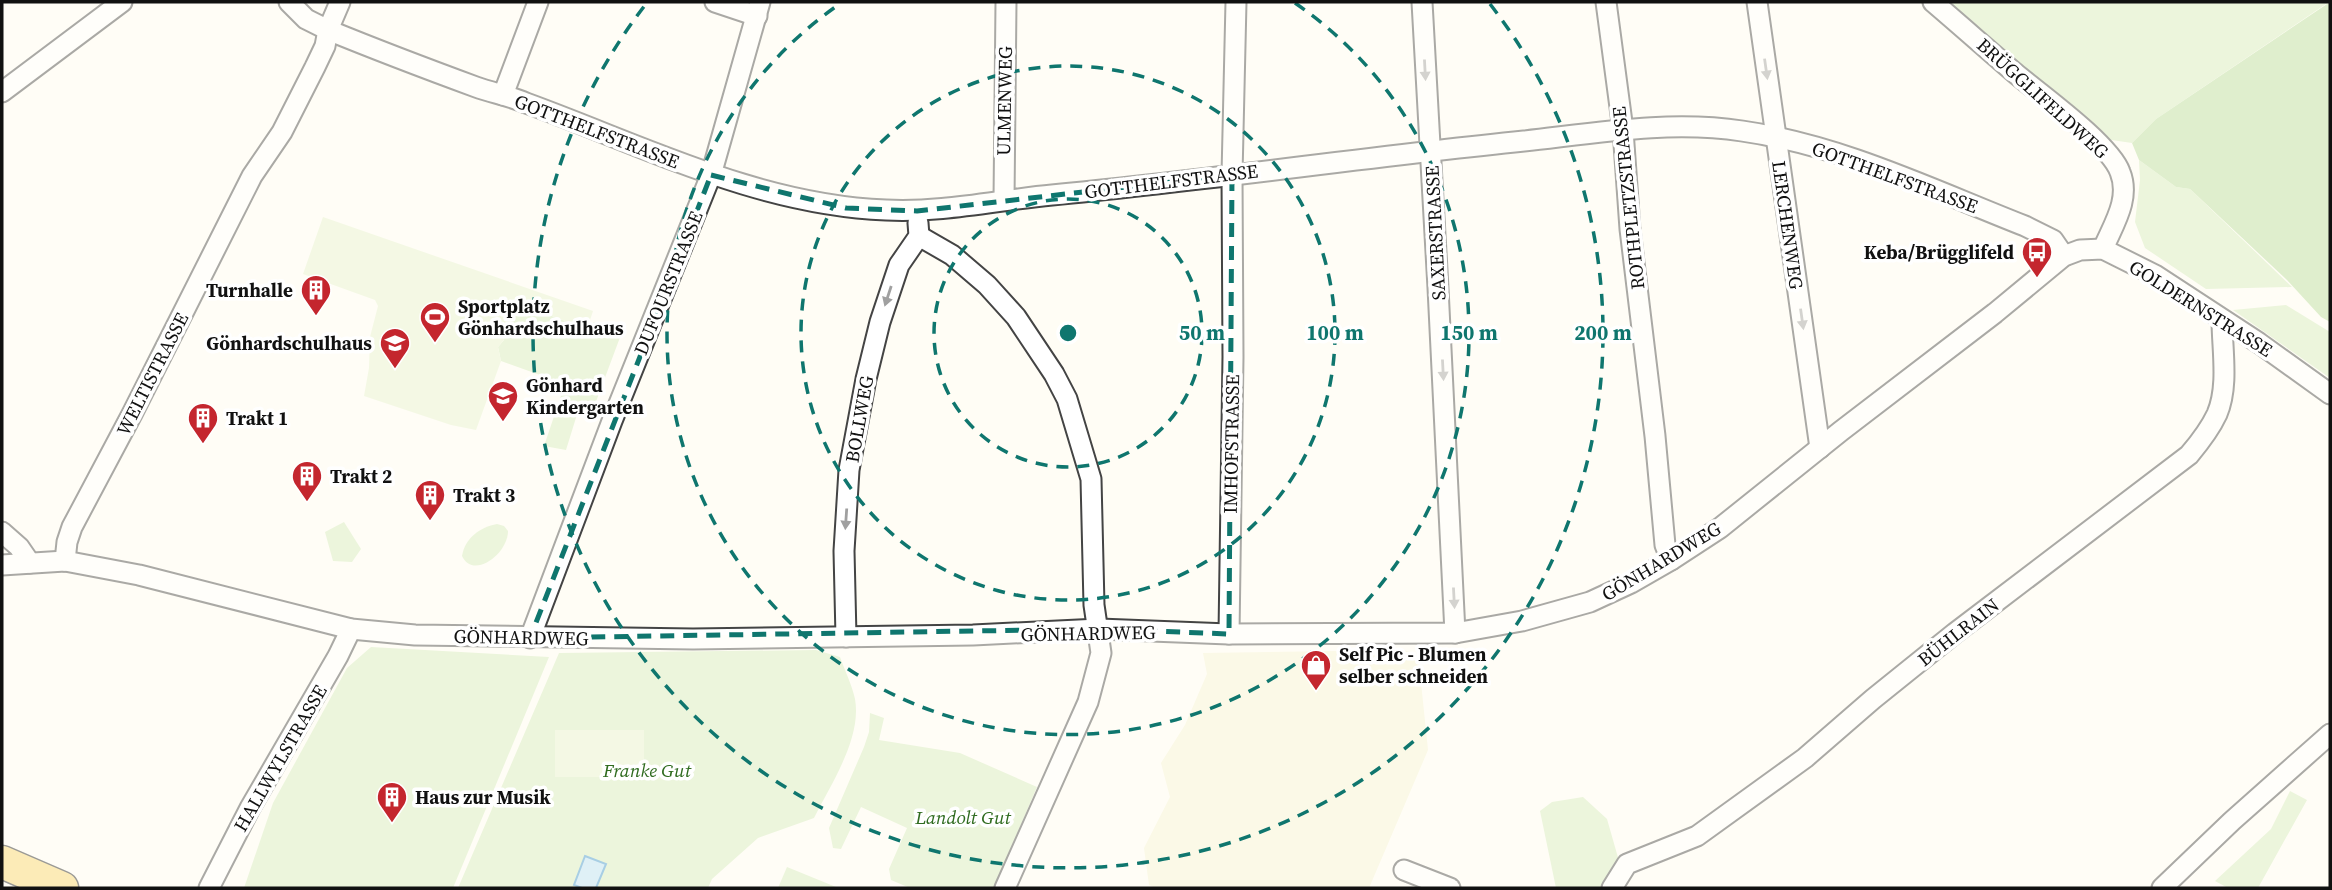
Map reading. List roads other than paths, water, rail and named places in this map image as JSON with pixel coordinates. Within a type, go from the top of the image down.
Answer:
[{"type":"main road","points":[[2,862],[62,888]]},
{"type":"street","points":[[2,92],[121,2]]},
{"type":"street","name":"GOTTHELFSTRASSE","points":[[289,2],[306,19],[328,30],[711,175],[775,194],[846,208],[917,211],[1197,181],[1430,150],[1623,130],[1690,126],[1775,137],[1833,151],[2025,226],[2053,240],[2064,256]]},
{"type":"street","name":"WELTISTRASSE","points":[[65,561],[72,527],[252,176],[282,132],[316,67],[340,2]]},
{"type":"street","points":[[503,95],[538,2]]},
{"type":"street","points":[[715,2],[759,9]]},
{"type":"street","name":"ULMENWEG","points":[[1004,200],[1006,2]]},
{"type":"street","name":"IMHOFSTRASSE","points":[[1229,634],[1236,2]]},
{"type":"street","name":"SAXERSTRASSE","points":[[1422,2],[1455,633]]},
{"type":"street","name":"ROTHPLETZSTRASSE","points":[[1606,2],[1623,130],[1630,229],[1665,545],[1671,560]]},
{"type":"street","name":"LERCHENWEG","points":[[1757,2],[1820,448]]},
{"type":"street","name":"BRÜGGLIFELDWEG","points":[[1933,2],[2073,121],[2114,162],[2123,185],[2123,205],[2103,249]]},
{"type":"street","name":"DUFOURSTRASSE","points":[[530,638],[612,421],[711,175],[759,9]]},
{"type":"street","points":[[917,211],[919,236],[953,255],[987,285],[1016,317],[1054,374],[1067,399],[1091,479],[1094,605],[1101,653],[1088,702],[1005,888]]},
{"type":"street","name":"BOLLWEG","points":[[846,637],[844,551],[849,470],[880,322],[899,265],[919,236]]},
{"type":"street","points":[[2064,256],[2080,250],[2103,249]]},
{"type":"street","name":"GOLDERNSTRASSE","points":[[2103,249],[2155,275],[2330,394]]},
{"type":"street","name":"GÖNHARDWEG","points":[[2,565],[65,561],[139,575],[351,629],[415,635],[530,638],[846,637],[1098,629],[1229,634],[1455,633],[1522,621],[1590,602],[1671,560],[1720,528],[2064,256]]},
{"type":"street","name":"BÜHLRAIN","points":[[1612,888],[1627,864],[1697,836],[1805,758],[1872,699],[1955,633],[2189,455],[2206,434],[2218,412],[2223,389],[2222,320]]},
{"type":"street","points":[[2,532],[19,547],[30,563]]},
{"type":"street","name":"HALLWYLSTRASSE","points":[[209,888],[232,840],[351,629]]},
{"type":"street","points":[[2162,888],[2330,734]]},
{"type":"street","points":[[1404,870],[1450,888]]},
{"type":"water","points":[[585,856],[606,864],[596,888],[574,885]]},
{"type":"place","name":"Keba/Brügglifeld","points":[[2037,279]]},
{"type":"place","name":"Turnhalle","points":[[316,317]]},
{"type":"place","name":"Sportplatz Gönhardschulhaus","points":[[435,344]]},
{"type":"place","name":"Gönhardschulhaus","points":[[395,370]]},
{"type":"place","name":"Gönhard Kindergarten","points":[[503,423]]},
{"type":"place","name":"Trakt 1","points":[[203,445]]},
{"type":"place","name":"Trakt 2","points":[[307,503]]},
{"type":"place","name":"Trakt 3","points":[[430,522]]},
{"type":"place","name":"Self Pic - Blumen selber schneiden","points":[[1316,692]]},
{"type":"place","name":"Haus zur Musik","points":[[392,824]]},
{"type":"park label","name":"Franke Gut","points":[[647,770]]},
{"type":"park label","name":"Landolt Gut","points":[[963,817]]}]
